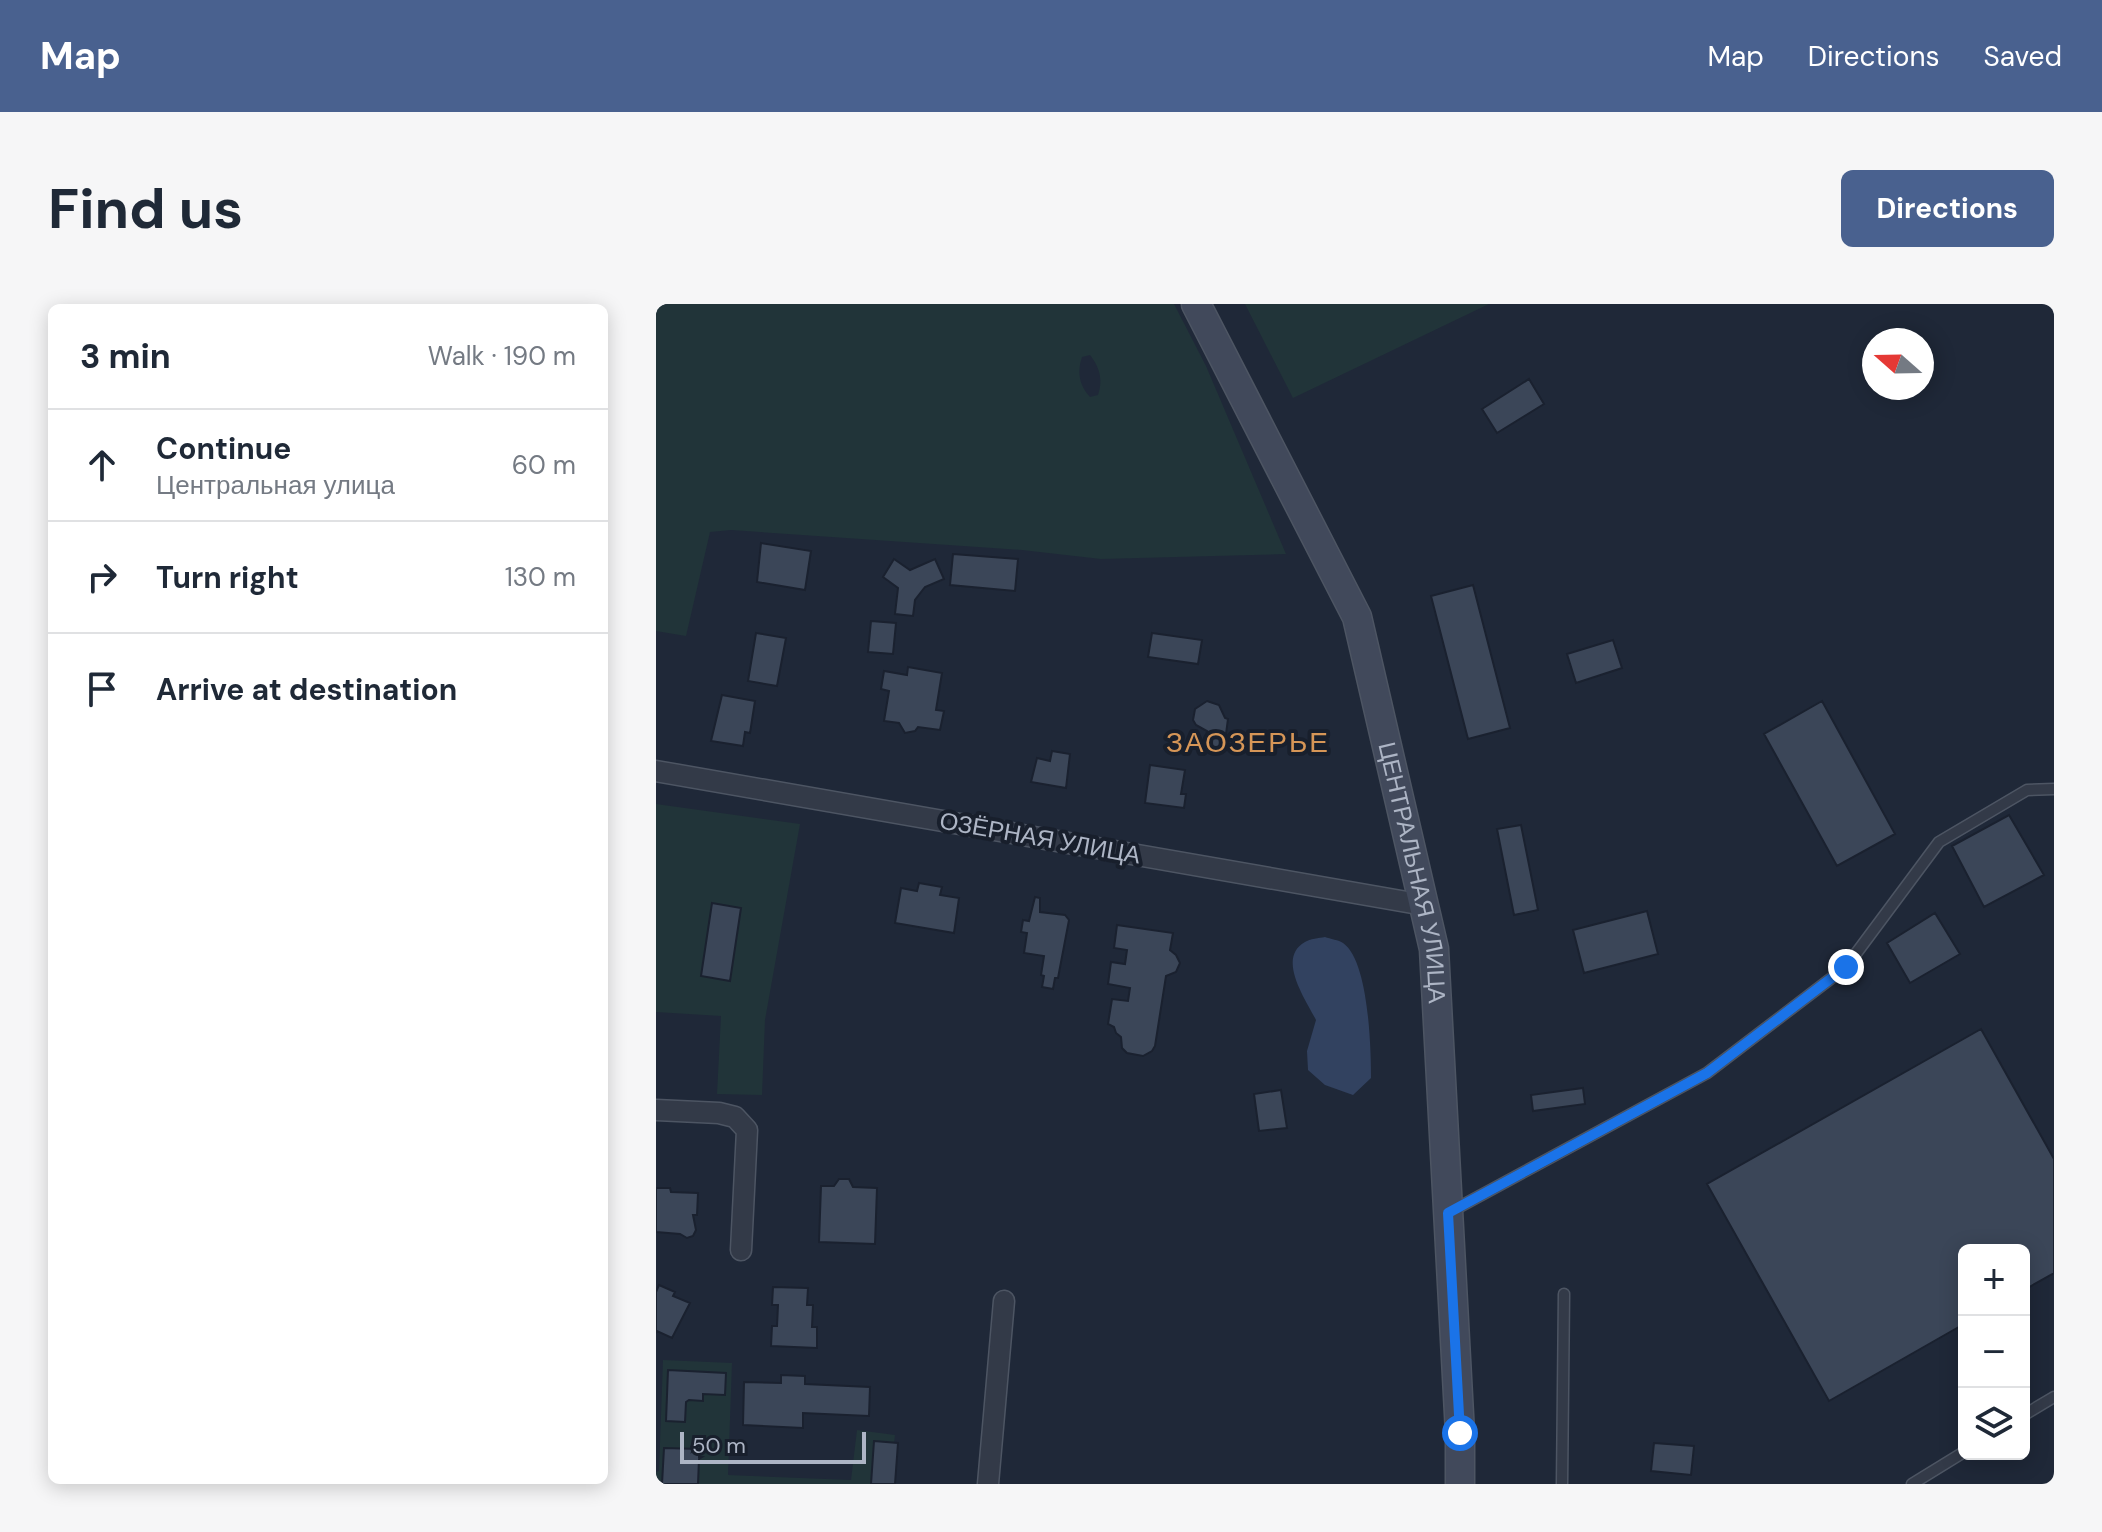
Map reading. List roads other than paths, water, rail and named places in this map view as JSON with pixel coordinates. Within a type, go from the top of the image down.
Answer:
[{"type":"main road","name":"ЦЕНТРАЛЬНАЯ УЛИЦА","points":[[1196,304],[1357,617],[1434,949],[1460,1433],[1460,1484]]},
{"type":"street","name":"ОЗЁРНАЯ УЛИЦА","points":[[656,771],[1424,905]]},
{"type":"street","points":[[656,1110],[719,1113],[735,1117],[747,1130],[741,1250]]},
{"type":"street","points":[[988,1484],[1004,1301]]},
{"type":"lane","points":[[1448,1213],[1707,1073],[1846,967],[1939,842],[2027,790],[2054,789]]},
{"type":"lane","points":[[1562,1484],[1564,1294]]},
{"type":"lane","points":[[2030,1411],[2054,1397]]},
{"type":"lane","points":[[1912,1484],[1958,1456]]},
{"type":"water","points":[[1325,937],[1341,942],[1352,953],[1367,1006],[1371,1078],[1353,1095],[1325,1085],[1308,1070],[1307,1051],[1316,1020],[1300,991],[1293,958],[1305,942]]},
{"type":"district","name":"ЗАОЗЕРЬЕ","points":[[1248,742]]}]
